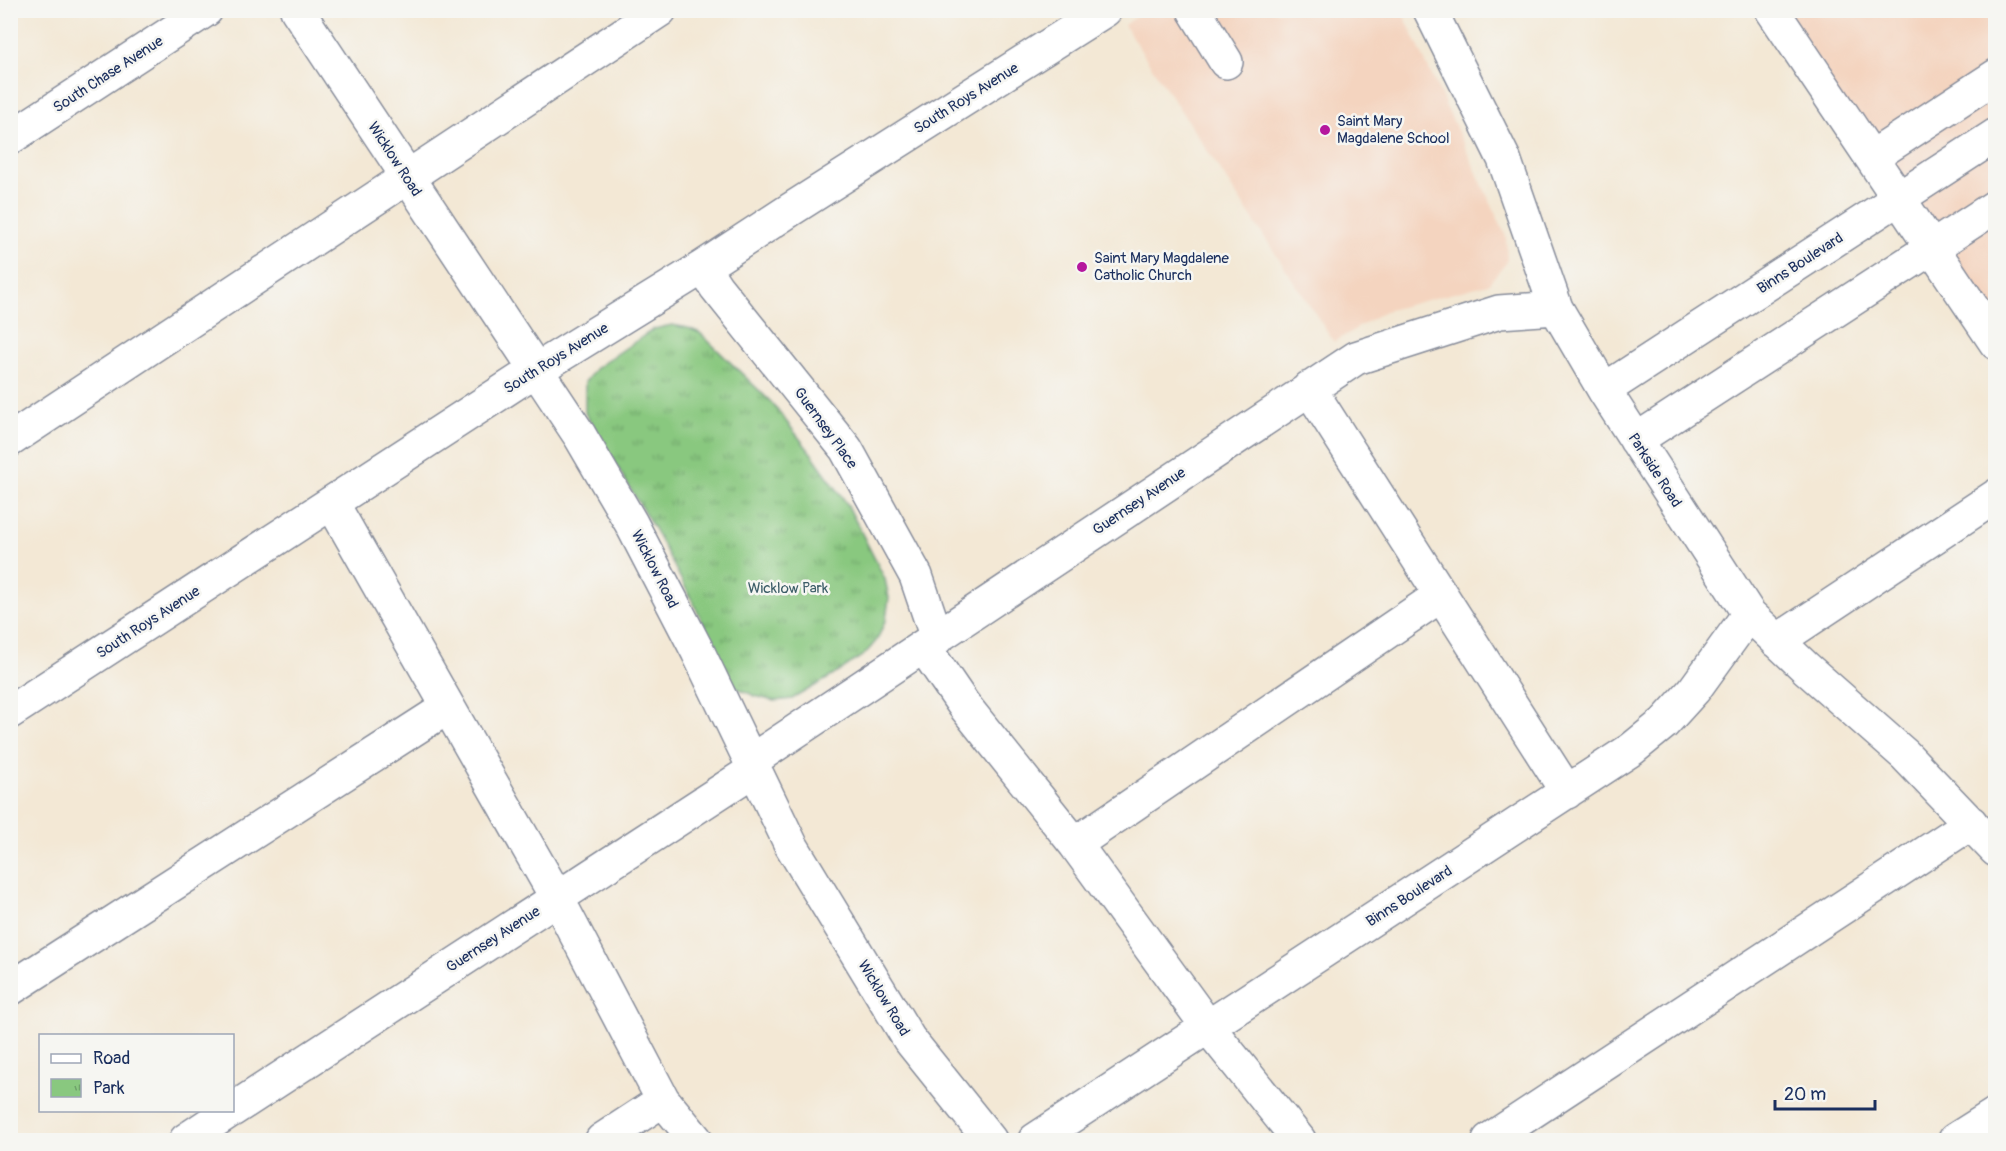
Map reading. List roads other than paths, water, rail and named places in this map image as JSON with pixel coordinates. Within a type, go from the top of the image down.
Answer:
[{"type":"street","name":"South Chase Avenue","points":[[10,138],[206,10]]},
{"type":"street","name":"Wicklow Road","points":[[297,10],[580,436],[631,523],[698,652],[791,845],[909,1039],[990,1140]]},
{"type":"street","points":[[10,440],[660,10]]},
{"type":"street","name":"South Roys Avenue","points":[[10,712],[536,371],[704,267],[1105,10]]},
{"type":"street","points":[[1194,10],[1226,62]]},
{"type":"street","name":"Parkside Road","points":[[1430,10],[1504,159],[1556,308],[1604,390],[1749,614],[1905,755],[1995,850]]},
{"type":"street","points":[[1772,10],[1995,343]]},
{"type":"street","points":[[1872,157],[1995,76]]},
{"type":"street","points":[[1914,130],[1942,171]]},
{"type":"street","name":"Binns Boulevard","points":[[1604,390],[1995,135]]},
{"type":"street","points":[[1636,440],[1995,207]]},
{"type":"street","name":"Guernsey Place","points":[[704,267],[716,287],[846,449],[916,576],[930,642],[963,704],[1075,844],[1208,1027],[1299,1140]]},
{"type":"street","name":"Guernsey Avenue","points":[[234,1109],[557,898],[930,642],[1356,358],[1499,312],[1556,308]]},
{"type":"street","points":[[1309,388],[1567,792]]},
{"type":"street","points":[[1777,640],[1995,496]]},
{"type":"street","points":[[332,503],[557,898],[663,1100],[696,1140]]},
{"type":"street","points":[[1075,844],[1441,595]]},
{"type":"street","name":"Binns Boulevard","points":[[1035,1140],[1632,749],[1664,723],[1694,690],[1749,614]]},
{"type":"street","points":[[10,989],[448,706]]},
{"type":"street","points":[[1489,1140],[1971,823]]},
{"type":"street","points":[[602,1140],[663,1100]]},
{"type":"street","name":"Guernsey Avenue","points":[[186,1140],[229,1112]]},
{"type":"street","points":[[1955,1140],[1995,1114]]},
{"type":"place","name":"Saint Mary Magdalene School","points":[[1325,130]]},
{"type":"place","name":"Saint Mary Magdalene Catholic Church","points":[[1082,267]]},
{"type":"park label","name":"Wicklow Park","points":[[788,588]]}]
